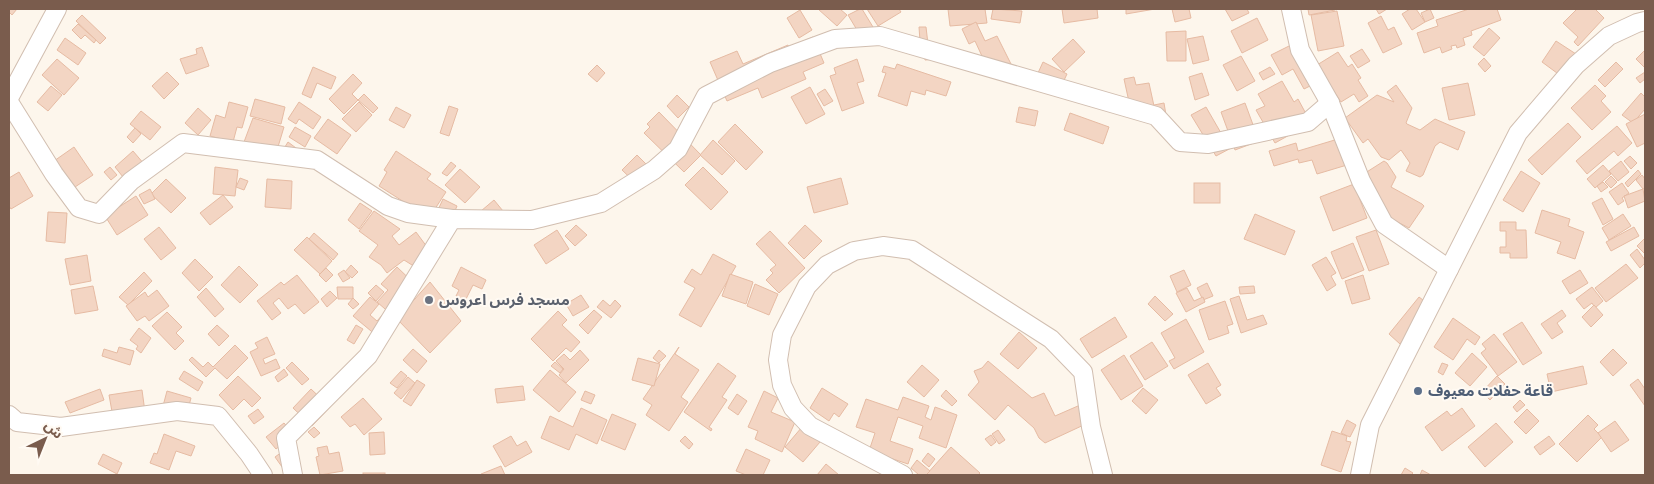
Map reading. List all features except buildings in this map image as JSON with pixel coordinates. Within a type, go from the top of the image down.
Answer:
[{"type":"street","points":[[9,98],[57,9]]},
{"type":"street","points":[[1291,9],[1300,50],[1330,103],[1361,181],[1384,224],[1449,269]]},
{"type":"street","points":[[1360,475],[1370,425],[1518,133],[1576,65],[1610,36],[1645,21]]},
{"type":"street","points":[[9,102],[54,174],[79,208],[99,214],[131,181],[183,143],[317,160],[388,206],[408,213],[452,219],[532,220],[601,203],[654,170],[678,149],[706,96],[770,63],[835,39],[880,36],[1156,116],[1180,142],[1208,144],[1308,122],[1330,103]]},
{"type":"street","points":[[293,475],[286,438],[368,356],[452,219]]},
{"type":"street","points":[[903,475],[810,426],[793,408],[782,385],[778,360],[782,335],[807,286],[827,265],[854,251],[882,246],[912,250],[1050,339],[1084,372],[1091,427],[1103,475]]},
{"type":"street","points":[[9,416],[17,422],[60,427],[177,411],[218,416],[249,454],[263,475]]},
{"type":"place","name":"مسجد فرس اعروس","points":[[429,300]]},
{"type":"place","name":"قاعة حفلات معيوف","points":[[1418,391]]}]
